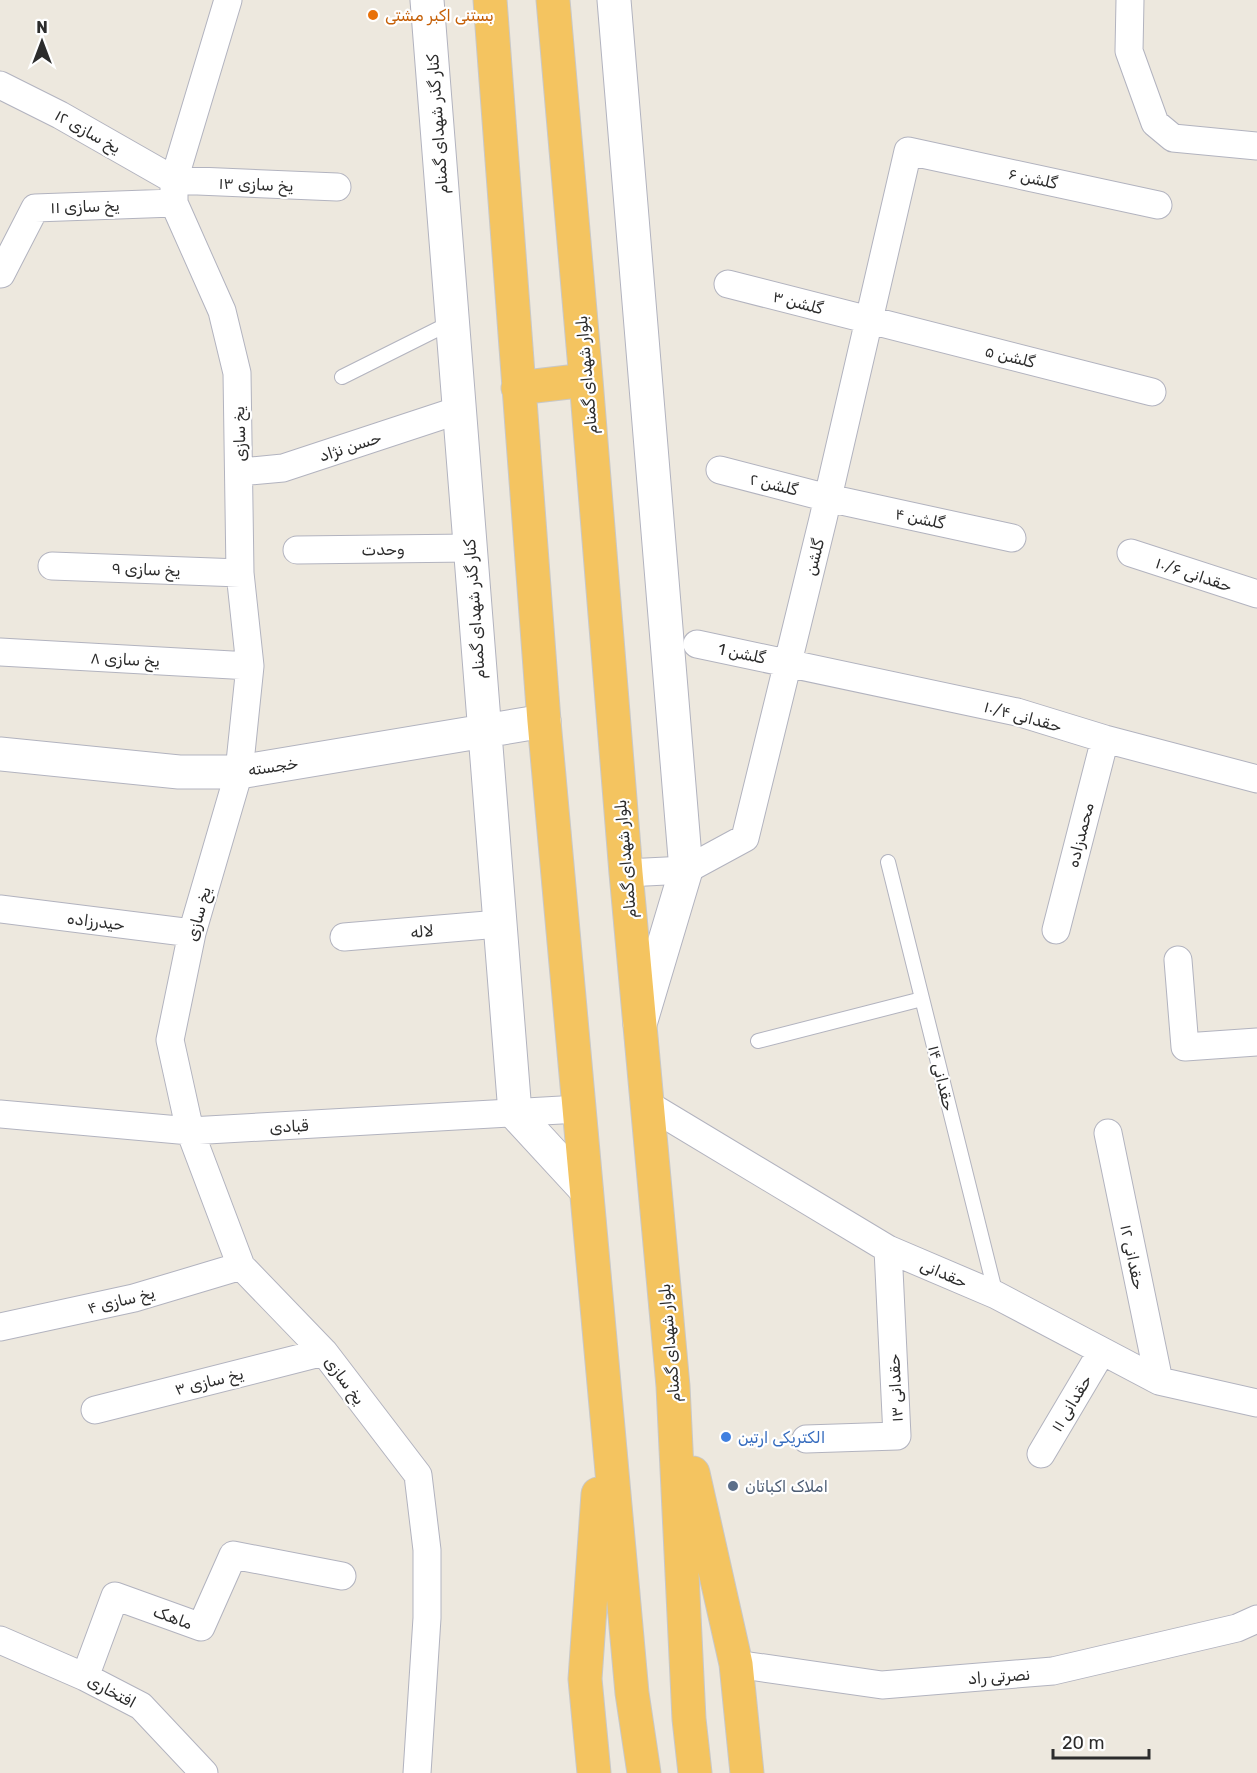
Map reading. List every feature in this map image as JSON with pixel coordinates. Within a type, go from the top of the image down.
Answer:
[{"type":"highway","points":[[490,0],[544,721],[632,1693],[644,1773]]},
{"type":"highway","name":"بلوار شهدای گمنام","points":[[553,0],[626,873],[673,1386],[688,1719],[695,1773]]},
{"type":"highway","points":[[518,388],[586,380]]},
{"type":"highway","points":[[673,1386],[736,1664],[747,1773]]},
{"type":"highway","points":[[594,1773],[585,1679],[604,1393]]},
{"type":"street","points":[[174,192],[228,0]]},
{"type":"street","name":"کنار گذر شهدای گمنام","points":[[427,0],[515,1113]]},
{"type":"street","points":[[614,0],[686,870],[640,1024]]},
{"type":"street","points":[[1130,0],[1129,51],[1155,123],[1173,138],[1255,139]]},
{"type":"street","name":"یخ سازی ۱۲","points":[[0,85],[60,115],[174,192]]},
{"type":"street","name":"گلشن","points":[[626,873],[686,870],[745,838],[828,498],[908,151]]},
{"type":"street","name":"گلشن ۶","points":[[908,151],[1158,205]]},
{"type":"street","name":"یخ سازی ۱۳","points":[[174,192],[337,187]]},
{"type":"street","name":"یخ سازی ۱۱","points":[[1,274],[35,208],[174,192]]},
{"type":"street","name":"یخ سازی","points":[[174,192],[222,311],[237,373],[240,573],[250,666],[239,772],[192,933],[170,1040],[190,1131],[241,1266],[324,1352],[418,1476],[427,1550],[427,1618],[417,1773]]},
{"type":"street","name":"گلشن ۳","points":[[728,284],[868,321]]},
{"type":"street","name":"گلشن ۵","points":[[868,321],[1152,392]]},
{"type":"street","name":"حسن نژاد","points":[[240,472],[284,468],[459,410]]},
{"type":"street","name":"گلشن ۲","points":[[720,470],[828,498]]},
{"type":"street","name":"گلشن ۴","points":[[828,498],[1012,538]]},
{"type":"street","name":"وحدت","points":[[297,550],[470,548]]},
{"type":"street","name":"حقدانی ۱۰/۶","points":[[1131,553],[1257,594]]},
{"type":"street","name":"یخ سازی ۹","points":[[52,566],[240,573]]},
{"type":"street","name":"گلشن 1","points":[[697,644],[787,662]]},
{"type":"street","name":"یخ سازی ۸","points":[[0,652],[250,666]]},
{"type":"street","name":"حقدانی ۱۰/۴","points":[[787,662],[1017,712],[1105,739],[1257,779]]},
{"type":"street","name":"خجسته","points":[[0,754],[179,772],[239,772],[544,721]]},
{"type":"street","name":"محمدزاده","points":[[1056,930],[1105,739]]},
{"type":"street","name":"حیدرزاده","points":[[0,909],[192,933]]},
{"type":"street","name":"لاله","points":[[344,937],[499,924]]},
{"type":"street","points":[[1178,960],[1185,1047],[1257,1042]]},
{"type":"street","name":"حقدانی","points":[[647,1104],[888,1249],[996,1295],[1159,1381],[1257,1403]]},
{"type":"street","name":"قبادی","points":[[0,1114],[190,1131],[579,1109]]},
{"type":"street","points":[[515,1113],[586,1190]]},
{"type":"street","name":"حقدانی ۱۲","points":[[1108,1133],[1159,1381]]},
{"type":"street","name":"حقدانی ۱۳","points":[[806,1439],[897,1436],[888,1249]]},
{"type":"street","name":"یخ سازی ۴","points":[[0,1327],[134,1298],[241,1266]]},
{"type":"street","name":"حقدانی ۱۱","points":[[1041,1454],[1102,1351]]},
{"type":"street","name":"یخ سازی ۳","points":[[95,1410],[324,1352]]},
{"type":"street","name":"ماهک","points":[[85,1677],[115,1596],[201,1627],[233,1555],[342,1576]]},
{"type":"street","name":"نصرتی راد","points":[[736,1664],[882,1685],[1053,1671],[1237,1628],[1257,1619]]},
{"type":"street","name":"افتخاری","points":[[0,1640],[85,1677],[141,1706],[204,1773]]},
{"type":"lane","points":[[342,377],[452,322]]},
{"type":"lane","name":"حقدانی ۱۴","points":[[888,862],[996,1295]]},
{"type":"lane","points":[[758,1041],[922,999]]},
{"type":"place","name":"بستنی اکبر مشتی","points":[[373,15]]},
{"type":"place","name":"الکتریکی ارتین","points":[[726,1437]]},
{"type":"place","name":"املاک اکباتان","points":[[733,1486]]}]
